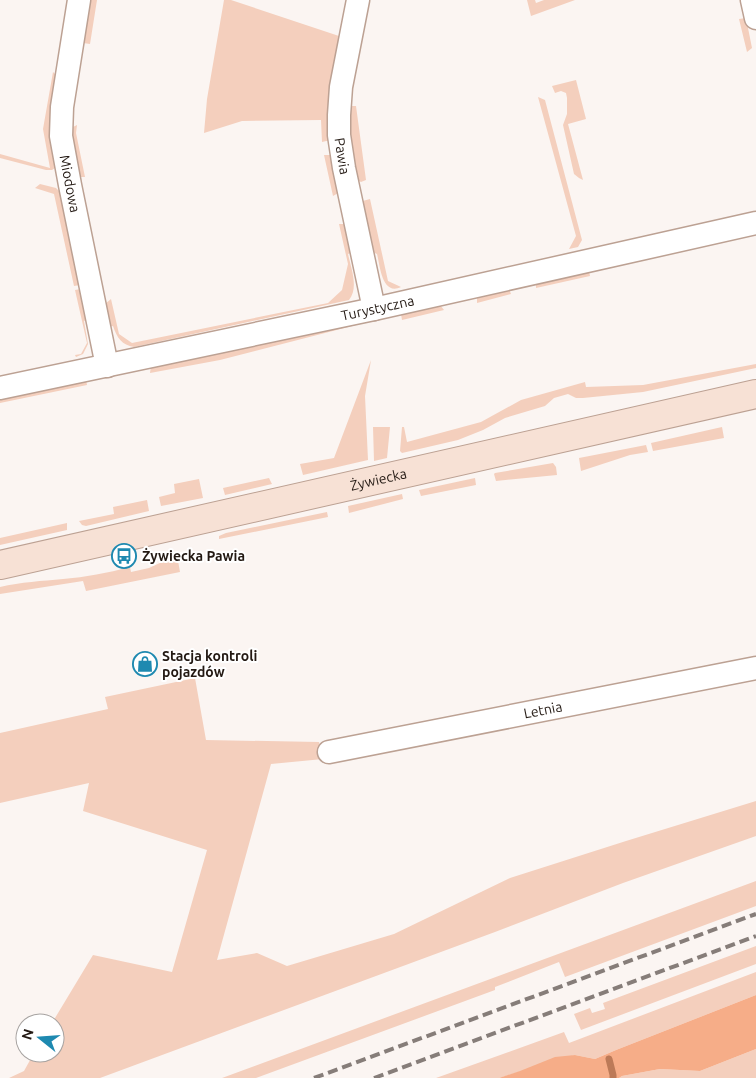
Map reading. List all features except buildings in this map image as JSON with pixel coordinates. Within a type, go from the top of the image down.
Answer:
[{"type":"main road","name":"Żywiecka","points":[[0,565],[756,394]]},
{"type":"street","name":"Miodowa","points":[[79,0],[62,107],[61,136],[107,366]]},
{"type":"street","name":"Pawia","points":[[358,0],[341,87],[339,135],[344,168],[374,309]]},
{"type":"street","points":[[752,0],[756,18]]},
{"type":"street","name":"Turystyczna","points":[[0,388],[374,309],[756,224]]},
{"type":"street","name":"Letnia","points":[[329,752],[756,668]]},
{"type":"shaded area","points":[[89,0],[97,0],[90,44],[83,43]]},
{"type":"shaded area","points":[[224,0],[231,0],[342,37],[331,140],[322,142],[321,120],[242,121],[204,133],[207,99]]},
{"type":"shaded area","points":[[527,0],[535,0],[536,3],[544,0],[575,0],[531,16]]},
{"type":"shaded area","points":[[746,18],[752,48],[747,52],[739,19]]},
{"type":"shaded area","points":[[53,72],[57,76],[50,116],[50,132],[56,164],[55,168],[46,170],[0,158],[0,154],[50,168],[43,129]]},
{"type":"shaded area","points":[[576,80],[586,119],[568,124],[583,180],[574,174],[563,125],[567,114],[566,93],[561,91],[555,93],[552,86]]},
{"type":"shaded area","points":[[538,97],[545,100],[582,240],[578,247],[569,249],[576,236]]},
{"type":"shaded area","points":[[349,106],[356,106],[366,180],[361,182],[355,179],[349,139]]},
{"type":"shaded area","points":[[77,125],[76,133],[85,177],[79,177],[71,128]]},
{"type":"shaded area","points":[[324,155],[333,155],[340,192],[333,196]]},
{"type":"shaded area","points":[[40,184],[56,188],[60,192],[80,285],[74,286],[54,194],[35,188]]},
{"type":"shaded area","points":[[370,199],[388,281],[401,287],[395,289],[386,284],[377,254],[370,251],[359,202]]},
{"type":"shaded area","points":[[339,224],[347,224],[353,252],[348,254],[354,284],[349,300],[134,347],[123,343],[113,326],[109,327],[105,304],[111,299],[119,334],[132,343],[328,303],[342,290],[348,264]]},
{"type":"shaded area","points":[[589,271],[590,276],[536,288],[536,283]]},
{"type":"shaded area","points":[[81,289],[87,320],[84,321],[88,344],[83,354],[76,357],[75,355],[81,354],[87,343],[75,290]]},
{"type":"shaded area","points":[[509,289],[511,294],[477,303],[477,297]]},
{"type":"shaded area","points":[[440,305],[444,310],[402,320],[401,314]]},
{"type":"shaded area","points":[[359,322],[360,324],[220,360],[150,373],[151,366]]},
{"type":"shaded area","points":[[371,360],[365,396],[368,460],[303,475],[300,464],[334,458]]},
{"type":"shaded area","points":[[756,364],[756,368],[643,392],[583,398],[576,398],[568,394],[554,398],[545,406],[505,418],[483,430],[458,440],[402,453],[400,451],[402,427],[404,427],[407,442],[481,422],[521,400],[585,382],[586,387],[643,385]]},
{"type":"shaded area","points":[[86,380],[87,385],[0,403],[0,398]]},
{"type":"shaded area","points":[[373,427],[390,427],[387,458],[374,461]]},
{"type":"shaded area","points":[[722,427],[724,438],[653,451],[651,443]]},
{"type":"shaded area","points":[[646,445],[648,452],[630,455],[581,471],[579,458]]},
{"type":"shaded area","points":[[553,463],[556,467],[557,475],[496,481],[494,474],[495,473]]},
{"type":"shaded area","points":[[269,478],[272,484],[225,495],[223,488]]},
{"type":"shaded area","points":[[475,478],[476,485],[421,496],[419,490]]},
{"type":"shaded area","points":[[199,479],[203,498],[161,506],[159,497],[175,493],[174,484]]},
{"type":"shaded area","points":[[402,494],[403,499],[349,513],[348,506]]},
{"type":"shaded area","points":[[147,500],[149,511],[86,526],[82,525],[79,521],[114,514],[113,507]]},
{"type":"shaded area","points":[[327,512],[328,517],[219,539],[219,536],[226,533]]},
{"type":"shaded area","points":[[67,523],[67,530],[0,545],[0,538]]},
{"type":"shaded area","points":[[177,555],[180,572],[86,591],[83,581],[0,594],[0,587],[88,576],[130,567],[131,572],[149,568]]},
{"type":"shaded area","points":[[195,678],[206,740],[319,742],[323,759],[271,764],[217,960],[257,953],[287,966],[394,934],[510,878],[756,801],[756,836],[623,883],[100,1078],[9,1078],[24,1071],[28,1063],[65,1063],[65,1013],[58,1013],[93,955],[172,972],[207,850],[83,811],[89,783],[0,803],[0,733],[108,709],[105,697]]},
{"type":"shaded area","points":[[756,881],[756,906],[565,977],[559,962],[495,987],[495,990],[256,1078],[222,1078]]},
{"type":"shaded area","points":[[756,946],[756,964],[581,1030],[574,1014],[590,1008],[592,1013],[605,1009],[603,1003]]},
{"type":"shaded area","points":[[756,972],[756,995],[595,1059],[575,1055],[499,1078],[436,1078],[564,1032],[569,1043]]},
{"type":"shaded area","points":[[756,995],[756,1049],[700,1071],[660,1069],[619,1078],[499,1078],[555,1057],[575,1055],[595,1059]]},
{"type":"shaded area","points":[[756,1049],[756,1078],[619,1078],[660,1069],[700,1071]]},
{"type":"waterway","points":[[609,1059],[613,1078]]},
{"type":"railway","points":[[314,1078],[756,914]]},
{"type":"railway","points":[[374,1078],[756,936]]},
{"type":"place","name":"Żywiecka Pawia","points":[[124,556]]},
{"type":"place","name":"Stacja kontroli pojazdów","points":[[145,664]]}]
